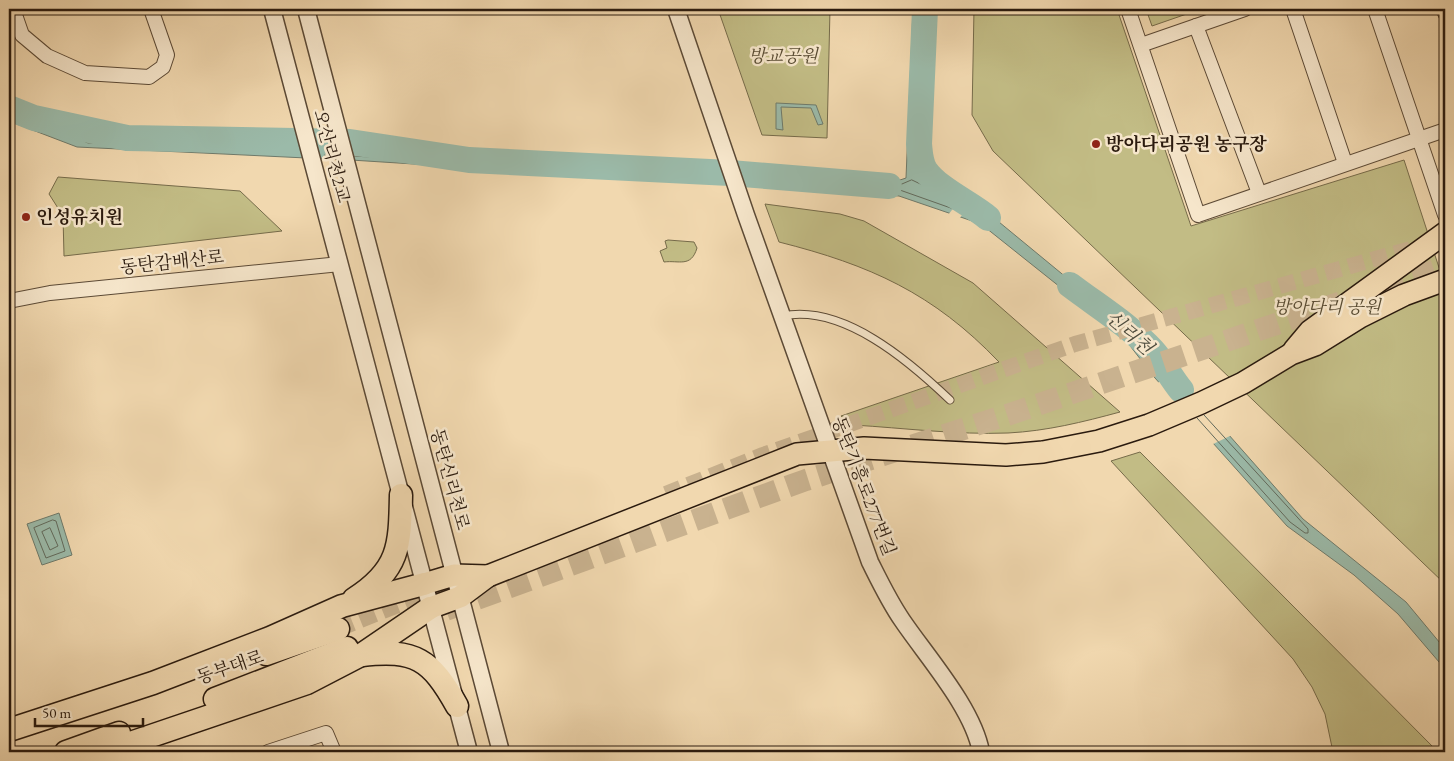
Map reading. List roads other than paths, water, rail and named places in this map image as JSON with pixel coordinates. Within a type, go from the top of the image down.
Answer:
[{"type":"highway","points":[[342,606],[380,579],[394,559],[400,538],[401,496]]},
{"type":"highway","points":[[9,730],[153,683],[270,638],[342,606],[424,584]]},
{"type":"highway","points":[[104,752],[307,684],[349,644],[430,608]]},
{"type":"highway","points":[[349,644],[400,653],[418,659],[433,671],[446,687],[457,706]]},
{"type":"highway","name":"동부대로","points":[[9,744],[349,644]]},
{"type":"highway","name":"동부대로","points":[[66,752],[234,692],[349,644]]},
{"type":"main road","points":[[1291,354],[1310,331],[1445,233]]},
{"type":"main road","points":[[430,608],[460,597],[488,576],[797,454],[864,448],[1006,455],[1073,447],[1149,425],[1243,383],[1291,354],[1315,345],[1360,317],[1404,295],[1445,280]]},
{"type":"main road","points":[[424,584],[454,574],[488,576]]},
{"type":"street","points":[[13,9],[22,35],[48,56],[85,73],[149,77],[163,67],[167,55],[151,9]]},
{"type":"street","name":"오산리천2교","points":[[272,9],[340,264]]},
{"type":"street","name":"오산리천2교","points":[[306,9],[360,215]]},
{"type":"street","name":"동탄기흥로277번길","points":[[676,9],[746,215],[867,554],[888,599],[954,694],[969,721],[981,752]]},
{"type":"street","points":[[1128,9],[1198,215],[1445,130]]},
{"type":"street","points":[[1141,45],[1245,9]]},
{"type":"street","points":[[1293,9],[1345,163]]},
{"type":"street","points":[[1375,9],[1445,215]]},
{"type":"street","points":[[1444,9],[1445,13]]},
{"type":"street","points":[[1196,26],[1259,193]]},
{"type":"street","name":"동탄신리천로","points":[[360,215],[501,752]]},
{"type":"street","points":[[340,264],[469,752]]},
{"type":"street","name":"동탄감배산로","points":[[9,301],[50,293],[340,264]]},
{"type":"street","points":[[268,752],[326,732],[334,752]]},
{"type":"lane","points":[[782,316],[798,313],[825,317],[870,337],[916,368],[950,400]]},
{"type":"water","points":[[913,9],[927,9],[924,55],[917,88],[912,98],[917,179],[982,208],[1067,278],[1176,375],[1303,519],[1406,602],[1445,649],[1445,669],[1398,614],[1354,575],[1287,526],[1155,378],[1124,338],[981,224],[899,196],[744,183],[743,180],[888,184],[906,178]]},
{"type":"water","points":[[776,103],[816,105],[823,124],[818,125],[811,108],[781,107],[783,130],[776,129]]},
{"type":"water","points":[[9,106],[88,143],[323,152],[327,159],[77,147],[9,121]]},
{"type":"water","points":[[336,155],[726,178],[728,184],[335,159]]},
{"type":"water","points":[[59,513],[72,555],[42,565],[27,524]]},
{"type":"waterway","name":"신리천","points":[[925,9],[919,144],[922,164],[931,177],[946,190],[988,218]]},
{"type":"waterway","points":[[9,108],[34,118],[127,138],[350,142],[469,160],[730,173],[889,186]]},
{"type":"waterway","name":"신리천","points":[[1070,285],[1124,324],[1144,342],[1157,355],[1181,390]]},
{"type":"tunnel","points":[[666,494],[763,455],[1075,344],[1421,246]]},
{"type":"tunnel","points":[[446,610],[806,480],[1016,412],[1445,267]]},
{"type":"tunnel","points":[[338,629],[438,589]]},
{"type":"place","name":"방아다리공원 농구장","points":[[1096,144]]},
{"type":"place","name":"인성유치원","points":[[26,217]]},
{"type":"park label","name":"방교공원","points":[[783,56]]},
{"type":"park label","name":"방아다리 공원","points":[[1327,307]]}]
